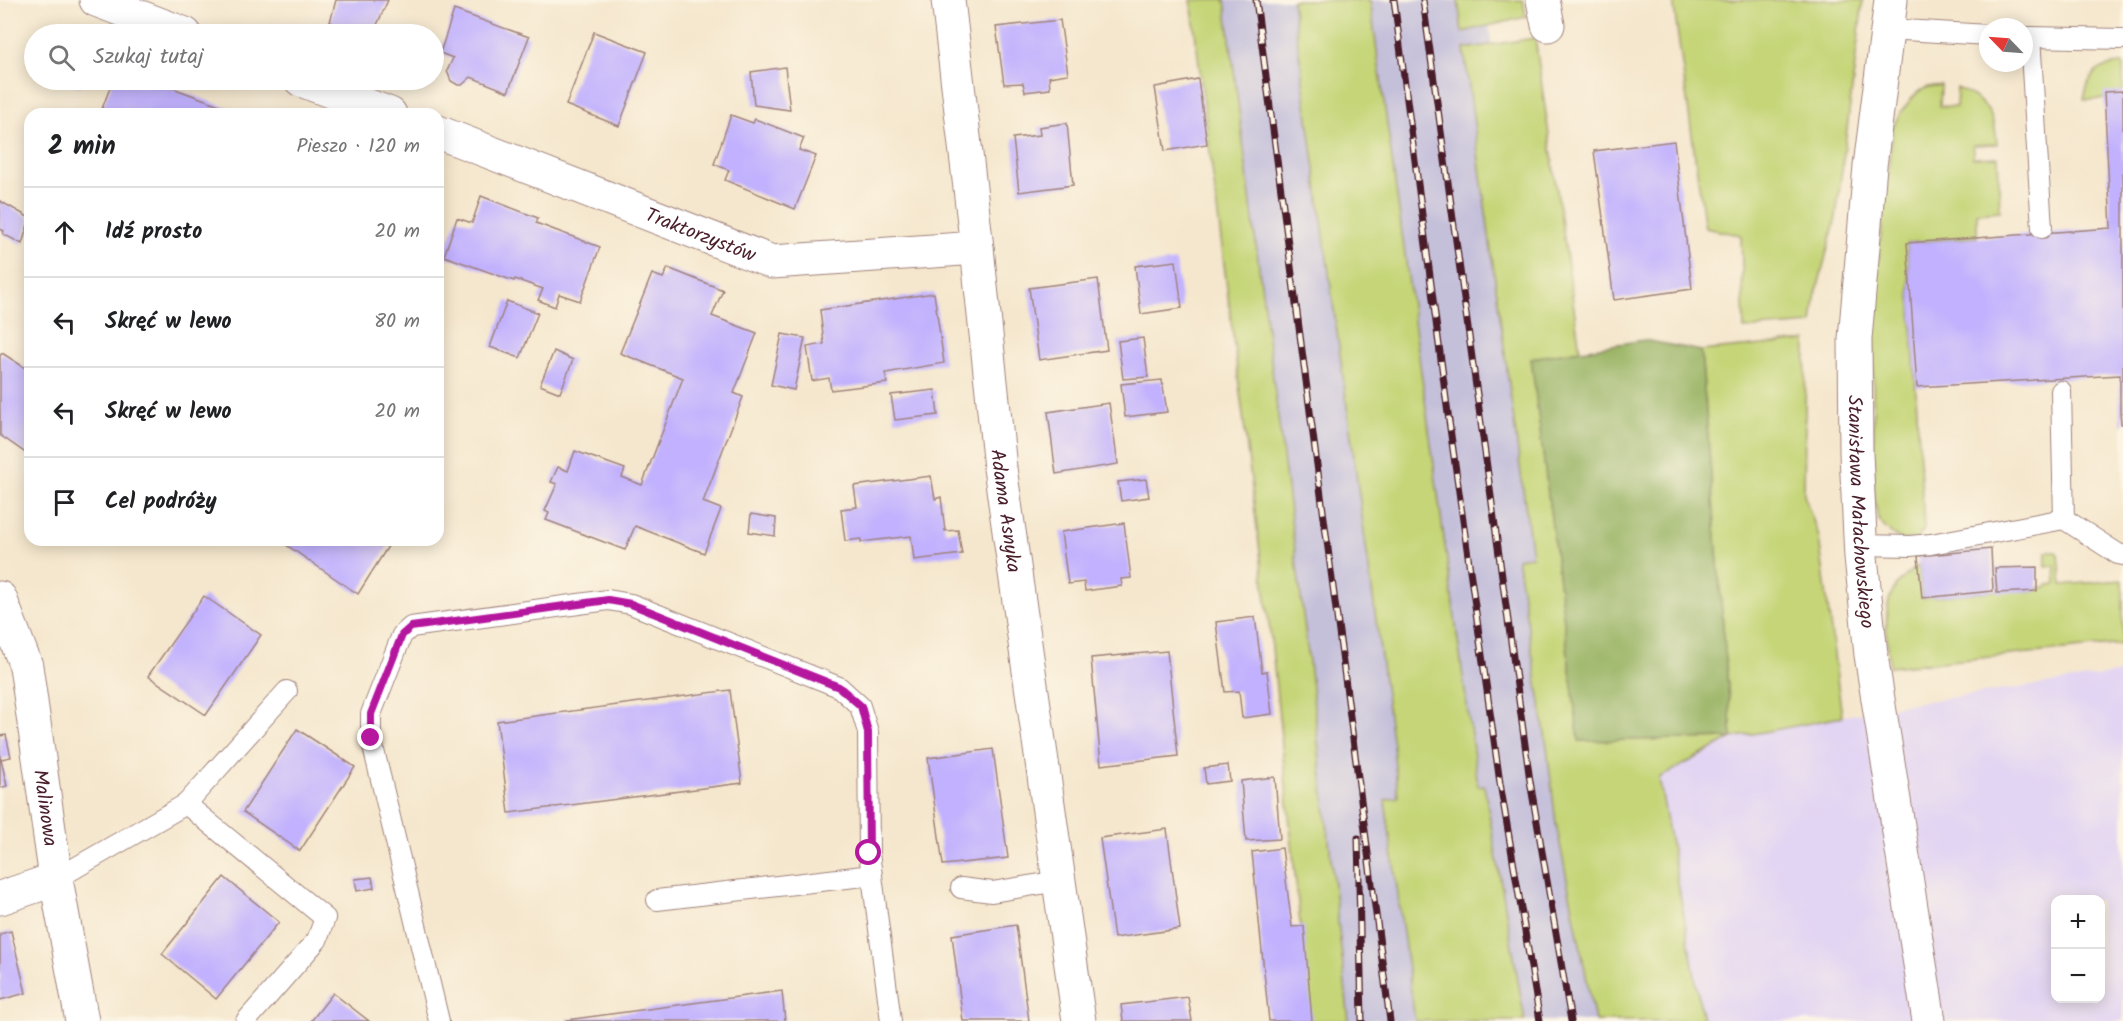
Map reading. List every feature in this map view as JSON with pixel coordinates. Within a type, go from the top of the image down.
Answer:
[{"type":"street","points":[[96,0],[159,24]]},
{"type":"street","name":"Adama Asnyka","points":[[948,0],[1000,468],[1078,1021]]},
{"type":"street","name":"Stanisława Małachowskiego","points":[[1889,15],[1870,166],[1855,339],[1857,453],[1861,545],[1871,655],[1929,1021]]},
{"type":"street","points":[[328,90],[374,108]]},
{"type":"street","name":"Traktorzystów","points":[[444,134],[772,262],[977,248]]},
{"type":"street","name":"Malinowa","points":[[0,598],[26,666],[56,879],[82,1021]]},
{"type":"street","points":[[0,898],[56,879]]},
{"type":"lane","points":[[1889,15],[1979,33]]},
{"type":"lane","points":[[2033,37],[2123,39]]},
{"type":"lane","points":[[2030,72],[2042,228]]},
{"type":"lane","points":[[2061,391],[2064,519]]},
{"type":"lane","points":[[1861,545],[1931,544],[2064,519],[2123,555]]},
{"type":"lane","points":[[439,1021],[371,738],[371,714],[402,635],[411,627],[608,600],[631,604],[839,687],[861,706],[868,732],[869,853],[891,1021]]},
{"type":"lane","points":[[56,879],[186,804],[287,691]]},
{"type":"lane","points":[[186,804],[325,918],[317,940],[246,1021]]},
{"type":"lane","points":[[657,900],[872,875]]},
{"type":"lane","points":[[961,888],[992,892],[1059,881]]},
{"type":"shaded area","points":[[1225,0],[1486,0],[1579,741],[1556,824],[1595,1021],[1525,1021],[1488,809],[1387,822],[1415,1021],[1378,1021],[1378,1019],[1349,1021],[1309,661]]},
{"type":"shaded area","points":[[2123,673],[2123,1021],[1703,1021],[1659,778],[1732,738],[1907,704]]},
{"type":"green space","points":[[1191,0],[1225,0],[1309,661],[1349,1021],[1310,1021],[1272,648]]},
{"type":"green space","points":[[1292,0],[1370,0],[1478,786],[1484,785],[1525,1021],[1415,1021],[1385,800],[1398,797],[1393,746]]},
{"type":"green space","points":[[1458,0],[1523,0],[1526,17],[1462,32]]},
{"type":"green space","points":[[1673,0],[1863,0],[1836,217],[1815,298],[1812,324],[1744,329],[1741,235],[1705,228]]},
{"type":"green space","points":[[1535,38],[1580,350],[1531,358],[1579,741],[1732,738],[1659,778],[1703,1021],[1595,1021],[1556,824],[1547,747],[1517,558],[1532,556],[1464,49]]},
{"type":"green space","points":[[2123,64],[2123,91],[2105,99],[2084,100],[2088,84],[2095,73],[2106,66]]},
{"type":"green space","points":[[1941,85],[1940,106],[1956,107],[1957,88],[1975,97],[1991,116],[1997,144],[1973,145],[1973,158],[1998,157],[2000,211],[1977,213],[1977,237],[1907,243],[1924,529],[1917,539],[1900,540],[1878,519],[1874,494],[1873,366],[1876,280],[1893,126],[1911,99],[1926,88]]},
{"type":"green space","points":[[1644,340],[1701,351],[1732,738],[1579,741],[1531,358]]},
{"type":"green space","points":[[1806,341],[1804,495],[1819,537],[1842,717],[1732,738],[1701,351]]},
{"type":"green space","points":[[2046,552],[2056,552],[2059,556],[2062,585],[2123,580],[2123,644],[1890,667],[1887,643],[1889,601],[1905,576],[1919,565],[1922,598],[1993,591],[2037,591],[2037,588],[2047,588],[2048,585],[2056,584],[2055,566],[2046,567]]},
{"type":"building","points":[[336,0],[388,0],[377,24],[330,22]]},
{"type":"building","points":[[454,10],[529,37],[508,92],[471,77],[462,85],[451,81],[447,71],[453,58],[444,55],[444,41]]},
{"type":"building","points":[[1060,20],[1068,74],[1049,77],[1050,89],[1025,92],[1023,83],[1004,84],[996,27]]},
{"type":"building","points":[[594,32],[647,52],[619,126],[566,105]]},
{"type":"building","points":[[785,67],[790,110],[754,105],[751,72]]},
{"type":"building","points":[[1198,79],[1207,144],[1165,151],[1155,87]]},
{"type":"building","points":[[109,90],[178,90],[227,108],[102,108]]},
{"type":"building","points":[[2123,91],[2123,424],[2121,424],[2120,412],[2120,375],[1917,387],[1907,243],[2111,228],[2104,92]]},
{"type":"building","points":[[731,115],[753,123],[755,119],[804,138],[799,150],[816,156],[795,209],[725,180],[729,170],[714,164]]},
{"type":"building","points":[[1067,123],[1073,185],[1019,192],[1013,138],[1040,135],[1039,127]]},
{"type":"building","points":[[1674,141],[1692,289],[1614,300],[1594,151]]},
{"type":"building","points":[[481,196],[538,218],[536,223],[600,247],[580,301],[559,294],[555,307],[538,300],[543,289],[444,256],[457,218],[472,223]]},
{"type":"building","points":[[0,201],[24,215],[22,244],[3,234],[4,231],[0,229]]},
{"type":"building","points":[[1176,261],[1182,308],[1141,314],[1135,266]]},
{"type":"building","points":[[668,268],[723,290],[712,316],[757,333],[734,393],[743,397],[703,502],[721,509],[704,553],[635,526],[625,550],[546,520],[549,513],[545,511],[557,484],[551,482],[558,467],[568,471],[575,451],[625,469],[622,477],[642,485],[683,378],[620,353],[652,274],[663,278]]},
{"type":"building","points":[[1098,279],[1107,350],[1039,360],[1029,288]]},
{"type":"building","points":[[934,293],[944,363],[885,373],[887,383],[831,390],[829,378],[812,381],[807,347],[824,344],[820,310]]},
{"type":"building","points":[[507,301],[538,313],[520,358],[490,347]]},
{"type":"building","points":[[782,334],[805,338],[794,390],[771,385]]},
{"type":"building","points":[[1143,338],[1148,377],[1123,379],[1118,341]]},
{"type":"building","points":[[554,351],[573,360],[560,393],[540,385]]},
{"type":"building","points":[[2,353],[24,367],[24,452],[0,435],[0,356]]},
{"type":"building","points":[[1162,380],[1167,412],[1125,417],[1121,384]]},
{"type":"building","points":[[935,390],[938,415],[895,420],[891,395]]},
{"type":"building","points":[[1109,403],[1118,464],[1056,474],[1048,412]]},
{"type":"building","points":[[931,476],[935,499],[941,497],[945,531],[958,530],[962,554],[914,560],[911,536],[861,542],[861,539],[845,541],[841,509],[857,507],[854,486]]},
{"type":"building","points":[[1146,479],[1149,497],[1121,501],[1118,482]]},
{"type":"building","points":[[751,514],[776,518],[775,536],[749,532]]},
{"type":"building","points":[[1124,523],[1131,578],[1121,579],[1122,586],[1085,591],[1084,582],[1068,584],[1061,532]]},
{"type":"building","points":[[288,546],[388,546],[358,594]]},
{"type":"building","points":[[1991,549],[1993,591],[1922,598],[1918,556]]},
{"type":"building","points":[[2037,567],[2037,591],[1997,593],[1995,568]]},
{"type":"building","points":[[204,596],[261,635],[206,715],[148,676]]},
{"type":"building","points":[[1255,617],[1262,672],[1267,671],[1272,714],[1242,718],[1239,691],[1225,692],[1216,622]]},
{"type":"building","points":[[1167,651],[1178,756],[1101,765],[1091,658]]},
{"type":"building","points":[[730,690],[742,783],[509,813],[497,721]]},
{"type":"building","points":[[297,729],[355,767],[300,851],[243,812]]},
{"type":"building","points":[[6,735],[11,757],[1,759],[7,786],[0,788],[0,736]]},
{"type":"building","points":[[993,749],[1008,858],[943,865],[928,758]]},
{"type":"building","points":[[1228,765],[1230,781],[1206,784],[1204,768]]},
{"type":"building","points":[[1275,777],[1280,839],[1246,841],[1241,781]]},
{"type":"building","points":[[1167,829],[1180,929],[1114,938],[1100,838]]},
{"type":"building","points":[[1282,848],[1292,927],[1304,926],[1312,1021],[1269,1021],[1252,852]]},
{"type":"building","points":[[224,877],[279,922],[216,999],[162,954]]},
{"type":"building","points":[[372,877],[374,888],[357,891],[355,879]]},
{"type":"building","points":[[1016,925],[1029,1021],[963,1021],[952,935]]},
{"type":"building","points":[[11,931],[26,993],[0,1000],[0,934]]},
{"type":"building","points":[[782,991],[785,1021],[566,1020]]},
{"type":"building","points":[[333,993],[369,1021],[311,1021]]},
{"type":"building","points":[[1188,997],[1192,1021],[1123,1021],[1121,1005]]},
{"type":"railway","points":[[1256,0],[1390,1021]]},
{"type":"railway","points":[[1394,0],[1448,414],[1500,783],[1540,1021]]},
{"type":"railway","points":[[1423,0],[1530,781],[1571,1021]]},
{"type":"railway","points":[[1358,838],[1362,1021]]},
{"type":"route","points":[[371,738],[371,714],[402,635],[411,627],[608,600],[631,604],[839,687],[861,706],[868,732],[869,853]]}]
